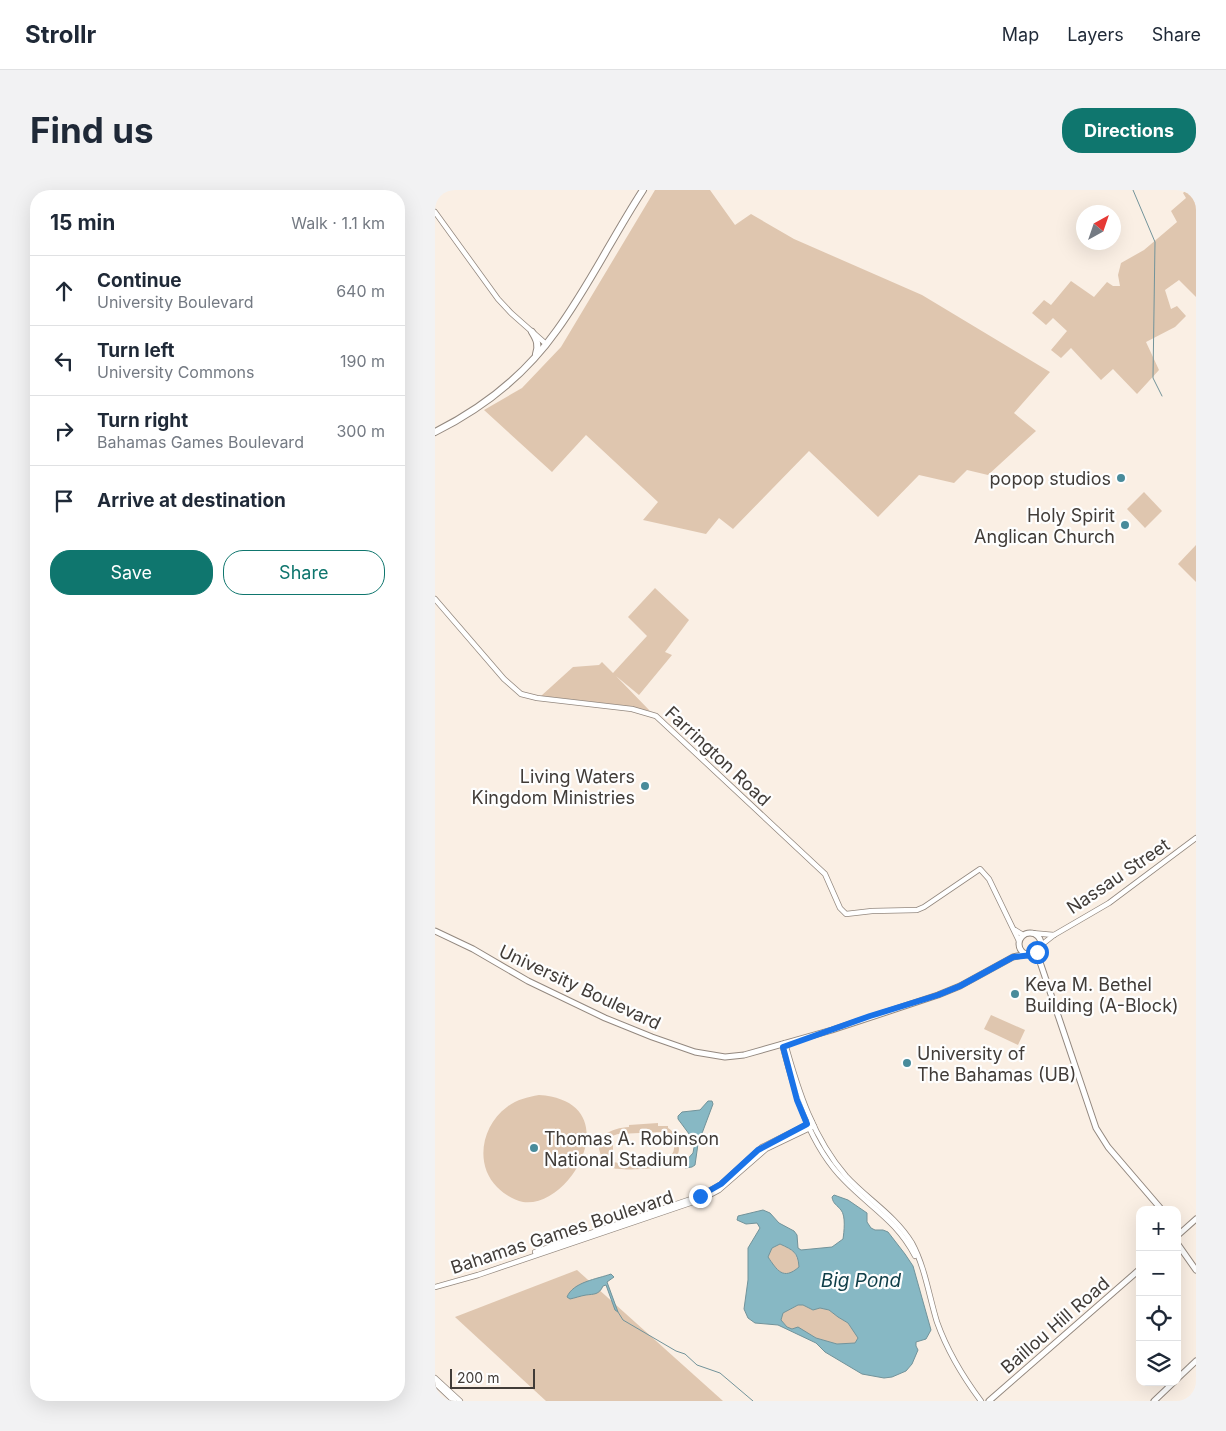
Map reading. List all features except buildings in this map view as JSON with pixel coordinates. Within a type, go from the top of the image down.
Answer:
[{"type":"highway","points":[[435,432],[485,403],[511,381],[546,344],[573,306],[643,190]]},
{"type":"highway","points":[[532,332],[538,347],[534,357]]},
{"type":"main road","points":[[435,212],[498,299],[546,344]]},
{"type":"main road","name":"Farrington Road","points":[[435,600],[504,679],[521,694],[537,698],[632,709],[656,716],[825,874],[841,908],[846,914],[874,910],[917,910],[981,869],[989,879],[1015,930]]},
{"type":"main road","name":"Nassau Street","points":[[1040,947],[1054,934],[1109,903],[1196,838]]},
{"type":"main road","points":[[1015,930],[1023,935],[1032,933],[1054,934]]},
{"type":"main road","points":[[1015,930],[1019,948],[1026,954],[1033,955],[1039,962],[1096,1128],[1107,1147],[1159,1206]]},
{"type":"main road","name":"University Boulevard","points":[[435,931],[473,949],[528,982],[605,1018],[652,1037],[701,1053],[725,1057],[755,1054],[938,995],[960,986],[1013,957],[1026,954]]},
{"type":"main road","points":[[1032,933],[1038,937],[1040,947],[1039,962]]},
{"type":"main road","points":[[1019,942],[1023,935]]},
{"type":"main road","points":[[1033,955],[1040,947]]},
{"type":"main road","name":"University Boulevard","points":[[1013,957],[1019,948]]},
{"type":"main road","points":[[784,1045],[810,1125],[846,1176],[886,1211],[901,1227],[916,1251],[944,1338],[962,1372],[981,1401]]},
{"type":"main road","name":"Bahamas Games Boulevard","points":[[435,1288],[700,1196],[721,1184],[768,1143],[810,1125]]},
{"type":"main road","points":[[1181,1232],[1196,1219]]},
{"type":"main road","points":[[1181,1249],[1196,1270]]},
{"type":"main road","name":"Baillou Hill Road","points":[[989,1401],[1136,1272]]},
{"type":"main road","points":[[1181,1375],[1196,1361]]},
{"type":"main road","points":[[435,1378],[459,1401]]},
{"type":"main road","points":[[435,1383],[454,1401]]},
{"type":"main road","points":[[1154,1401],[1170,1386]]},
{"type":"shaded area","points":[[655,190],[710,190],[735,225],[751,214],[794,239],[922,295],[1050,372],[1014,413],[1036,431],[988,475],[967,470],[954,483],[919,475],[878,517],[809,451],[733,529],[719,518],[706,534],[643,520],[658,502],[586,435],[552,472],[484,410],[522,388],[561,347]]},
{"type":"shaded area","points":[[1186,190],[1196,190],[1196,297],[1179,280],[1165,290],[1171,309],[1177,306],[1186,316],[1175,327],[1146,342],[1159,370],[1137,394],[1113,369],[1101,380],[1071,348],[1061,358],[1051,350],[1067,331],[1053,318],[1046,325],[1032,313],[1044,300],[1051,305],[1071,281],[1094,297],[1107,282],[1113,286],[1120,286],[1118,275],[1121,263],[1144,250],[1177,222],[1171,211],[1186,198],[1183,193]]},
{"type":"shaded area","points":[[1144,492],[1162,511],[1145,528],[1127,509]]},
{"type":"shaded area","points":[[1196,545],[1196,582],[1178,564]]},
{"type":"shaded area","points":[[655,588],[689,620],[665,652],[672,655],[639,695],[616,676],[650,711],[620,705],[541,696],[573,667],[599,665],[602,662],[613,673],[647,636],[628,617]]},
{"type":"shaded area","points":[[991,1015],[1025,1030],[1018,1045],[984,1029]]},
{"type":"shaded area","name":"Thomas A. Robinson National Stadium","points":[[539,1095],[566,1102],[581,1115],[587,1133],[583,1153],[574,1173],[559,1189],[542,1200],[523,1202],[506,1194],[490,1178],[483,1156],[484,1145],[487,1134],[498,1115],[514,1102]]},
{"type":"shaded area","points":[[658,1123],[658,1126],[668,1126],[678,1142],[679,1147],[676,1158],[667,1165],[656,1168],[624,1169],[613,1168],[606,1164],[599,1150],[601,1139],[610,1131],[629,1127],[629,1125]],"holes":[[[661,1132],[668,1135],[674,1146],[673,1153],[668,1158],[653,1163],[619,1163],[613,1162],[607,1156],[613,1156],[613,1140],[607,1141],[612,1136],[618,1134]]]},
{"type":"shaded area","points":[[780,1244],[791,1250],[797,1258],[799,1267],[789,1273],[778,1270],[768,1257],[772,1248]]},
{"type":"shaded area","points":[[577,1270],[723,1401],[546,1401],[455,1317]]},
{"type":"shaded area","points":[[798,1305],[803,1305],[813,1310],[820,1308],[829,1310],[848,1323],[858,1338],[855,1343],[837,1344],[816,1338],[798,1328],[792,1330],[787,1327],[781,1320],[783,1313]]},
{"type":"water","points":[[708,1101],[712,1101],[713,1104],[698,1144],[695,1165],[685,1168],[683,1164],[693,1153],[695,1142],[678,1119],[678,1116],[682,1112],[700,1110]]},
{"type":"water","name":"Big Pond","points":[[834,1195],[848,1200],[867,1213],[867,1222],[871,1228],[888,1232],[913,1266],[931,1330],[926,1339],[916,1342],[918,1350],[912,1364],[906,1371],[892,1377],[884,1378],[862,1374],[825,1352],[816,1343],[778,1325],[755,1323],[748,1318],[744,1309],[748,1280],[748,1248],[760,1228],[757,1223],[746,1224],[737,1220],[738,1216],[763,1210],[770,1213],[779,1223],[794,1231],[797,1235],[798,1248],[801,1250],[832,1247],[843,1239],[844,1216],[834,1203],[832,1197]],"holes":[[[780,1244],[791,1250],[797,1258],[799,1267],[789,1273],[778,1270],[768,1257],[772,1248]],[[798,1305],[803,1305],[813,1310],[820,1308],[829,1310],[848,1323],[858,1338],[855,1343],[837,1344],[816,1338],[798,1327],[792,1329],[787,1327],[781,1320],[783,1313]]]},
{"type":"water","points":[[611,1274],[614,1277],[607,1282],[618,1312],[615,1310],[606,1285],[596,1294],[570,1299],[567,1297],[580,1284]]},
{"type":"waterway","points":[[1133,190],[1155,242],[1153,378],[1162,396]]},
{"type":"waterway","points":[[618,1312],[623,1320],[676,1351],[685,1354],[697,1365],[720,1373],[753,1401]]},
{"type":"place","name":"popop studios","points":[[1121,478]]},
{"type":"place","name":"Holy Spirit Anglican Church","points":[[1125,525]]},
{"type":"place","name":"Living Waters Kingdom Ministries","points":[[645,786]]},
{"type":"place","name":"Keva M. Bethel Building (A-Block)","points":[[1015,994]]},
{"type":"place","name":"University of The Bahamas (UB)","points":[[907,1063]]},
{"type":"place","name":"Thomas A. Robinson National Stadium","points":[[534,1148]]},
{"type":"route","points":[[700,1196],[721,1184],[768,1143],[807,1124],[797,1100],[783,1047],[870,1016],[938,995],[960,986],[1013,957],[1026,954],[1033,955],[1037,952]]}]
